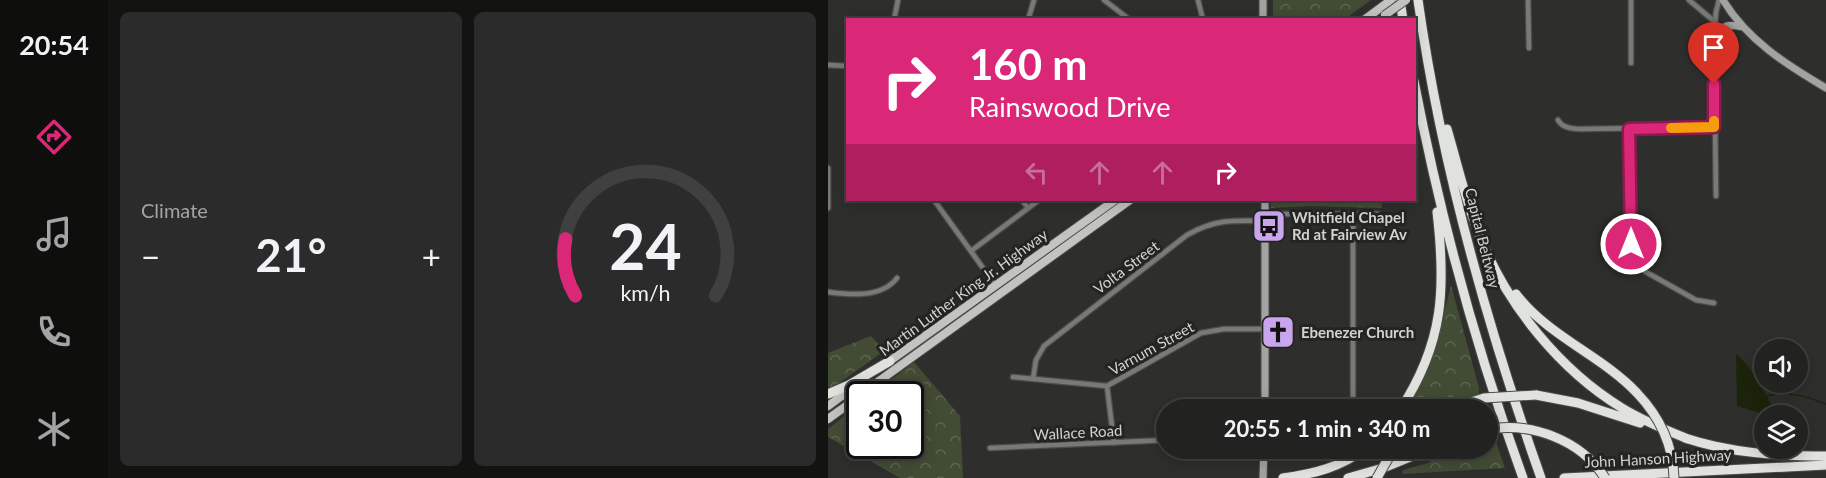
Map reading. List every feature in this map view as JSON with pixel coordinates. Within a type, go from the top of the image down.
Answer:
[{"type":"highway","points":[[1400,0],[1403,18]]},
{"type":"highway","name":"Capital Beltway","points":[[1418,0],[1445,145],[1473,262],[1541,478]]},
{"type":"highway","points":[[1426,51],[1464,189],[1480,237],[1494,269],[1515,302],[1562,359],[1597,391],[1622,408],[1688,439]]},
{"type":"highway","name":"Capital Beltway","points":[[1416,91],[1436,186],[1477,339],[1523,478]]},
{"type":"highway","points":[[1406,399],[1429,353],[1441,299],[1443,269],[1436,186]]},
{"type":"highway","points":[[1480,237],[1507,283],[1530,311],[1637,393],[1652,411],[1665,434],[1672,458],[1674,478]]},
{"type":"highway","points":[[828,394],[849,385],[890,361]]},
{"type":"highway","points":[[1482,399],[1509,395],[1536,396],[1583,404],[1688,439],[1752,453],[1826,456]]},
{"type":"highway","points":[[1498,428],[1511,427],[1546,433],[1577,449],[1592,461],[1605,478]]},
{"type":"highway","points":[[1283,478],[1313,474],[1350,459]]},
{"type":"highway","points":[[1377,478],[1388,459]]},
{"type":"highway","points":[[1348,478],[1405,459]]},
{"type":"highway","name":"John Hanson Highway","points":[[1564,478],[1826,465]]},
{"type":"main road","points":[[1367,18],[1391,0]]},
{"type":"main road","points":[[1382,17],[1406,0]]},
{"type":"main road","name":"Martin Luther King Jr. Highway","points":[[878,381],[1114,201]]},
{"type":"main road","name":"Martin Luther King Jr. Highway","points":[[828,406],[890,361],[1129,201]]},
{"type":"main road","name":"Martin Luther King Jr. Highway","points":[[828,419],[846,406]]},
{"type":"street","points":[[894,18],[897,0]]},
{"type":"street","points":[[1029,18],[1034,0]]},
{"type":"street","points":[[1104,0],[1127,18]]},
{"type":"street","points":[[1198,0],[1202,18]]},
{"type":"street","points":[[1263,0],[1263,18]]},
{"type":"street","points":[[1528,0],[1528,48]]},
{"type":"street","points":[[1631,0],[1631,63]]},
{"type":"street","points":[[1689,0],[1715,22]]},
{"type":"street","points":[[1716,196],[1714,38],[1715,22],[1721,0]]},
{"type":"street","points":[[1721,0],[1743,27],[1768,51],[1785,64],[1826,88]]},
{"type":"street","points":[[1714,38],[1724,26],[1743,27]]},
{"type":"street","points":[[828,65],[846,66]]},
{"type":"street","points":[[1558,120],[1561,125],[1573,129],[1714,127]]},
{"type":"street","points":[[1629,129],[1631,244],[1635,262],[1646,272],[1696,300],[1714,303]]},
{"type":"street","points":[[828,168],[828,208]]},
{"type":"street","points":[[934,201],[998,289]]},
{"type":"street","points":[[1023,201],[1028,208]]},
{"type":"street","points":[[971,251],[1038,201]]},
{"type":"street","points":[[1265,201],[1265,399]]},
{"type":"street","points":[[1353,214],[1353,399]]},
{"type":"street","name":"Volta Street","points":[[1032,379],[1035,360],[1044,345],[1187,235],[1221,221],[1265,217],[1378,214]]},
{"type":"street","points":[[828,292],[854,294],[875,292],[890,286],[897,278]]},
{"type":"street","name":"Varnum Street","points":[[1013,377],[1107,386],[1202,333],[1224,328],[1266,329]]},
{"type":"street","points":[[1107,386],[1114,443]]},
{"type":"street","name":"Wallace Road","points":[[990,448],[1156,441]]},
{"type":"street","points":[[1263,475],[1264,459]]},
{"type":"green space","points":[[1273,0],[1371,0],[1346,18],[1273,18]]},
{"type":"green space","points":[[1271,201],[1381,201],[1382,208],[1308,206],[1271,208]]},
{"type":"green space","points":[[1451,285],[1479,388],[1479,399],[1411,399],[1438,337]]},
{"type":"green space","points":[[871,336],[884,351],[828,391],[828,353]]},
{"type":"green space","points":[[914,362],[960,416],[963,478],[900,478],[867,459],[924,459],[924,381],[889,381]]},
{"type":"green space","points":[[846,414],[846,447],[828,437],[828,429]]},
{"type":"green space","points":[[1498,448],[1505,468],[1402,474],[1403,470],[1435,459],[1498,459]]},
{"type":"shaded area","points":[[1736,354],[1754,375],[1754,393],[1765,393],[1771,405],[1754,405],[1754,411],[1737,406]]},
{"type":"waterway","points":[[1767,396],[1790,394],[1826,404]]},
{"type":"slow traffic","points":[[1671,128],[1714,127],[1714,121]]},
{"type":"place","name":"Whitfield Chapel Rd at Fairview Av","points":[[1269,226]]},
{"type":"place","name":"Ebenezer Church","points":[[1278,332]]},
{"type":"route","points":[[1631,244],[1629,129],[1714,127],[1714,84]]}]
